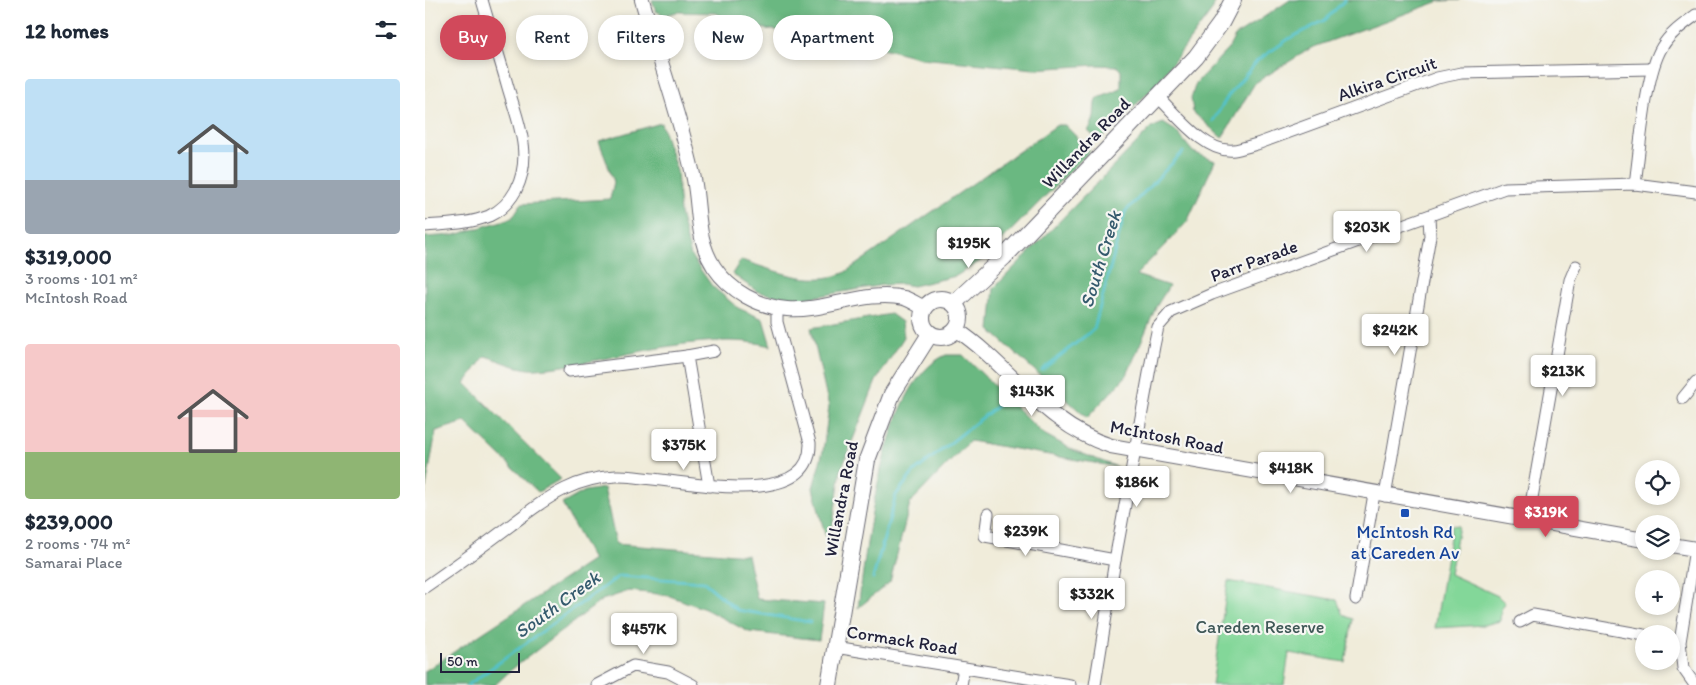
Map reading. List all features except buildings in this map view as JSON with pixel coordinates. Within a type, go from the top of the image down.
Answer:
[{"type":"main road","name":"Willandra Road","points":[[954,303],[1004,257],[1158,97],[1210,40],[1233,0]]},
{"type":"main road","points":[[938,299],[954,303],[960,312],[961,319],[957,330],[944,338],[930,334],[922,322],[924,308],[938,299]]},
{"type":"main road","name":"Willandra Road","points":[[829,685],[867,460],[876,432],[892,394],[930,334]]},
{"type":"street","points":[[425,226],[475,220],[490,216],[504,206],[523,177],[525,152],[519,125],[482,0]]},
{"type":"street","points":[[642,0],[694,179],[700,233],[705,251],[726,282],[741,293],[777,308],[806,308],[889,296],[907,299],[924,308]]},
{"type":"street","points":[[1635,184],[1652,69],[1675,30],[1696,15]]},
{"type":"street","name":"Alkira Circuit","points":[[1158,97],[1203,140],[1219,149],[1233,150],[1257,144],[1437,78],[1461,73],[1652,69]]},
{"type":"street","name":"Parr Parade","points":[[1095,685],[1133,452],[1158,327],[1171,312],[1211,294],[1505,188],[1635,184],[1696,192]]},
{"type":"street","points":[[1356,599],[1379,495],[1430,236],[1429,216]]},
{"type":"street","points":[[1528,521],[1570,280],[1577,266]]},
{"type":"street","points":[[425,587],[533,509],[565,489],[594,478],[618,476],[709,486],[780,483],[799,474],[808,462],[810,443],[777,322],[777,308]]},
{"type":"street","name":"McIntosh Road","points":[[957,330],[979,347],[1066,426],[1094,441],[1133,452],[1635,539]]},
{"type":"street","points":[[569,371],[714,351]]},
{"type":"street","points":[[687,356],[709,486]]},
{"type":"street","points":[[1683,398],[1696,382]]},
{"type":"street","points":[[988,514],[985,536],[1115,560]]},
{"type":"street","points":[[1679,625],[1696,549],[1680,546]]},
{"type":"street","points":[[1519,622],[1533,615],[1635,633]]},
{"type":"street","name":"Cormack Road","points":[[835,647],[1070,685]]},
{"type":"street","points":[[1680,658],[1683,668],[1695,685]]},
{"type":"street","points":[[597,685],[633,666],[668,672],[693,685]]},
{"type":"street","name":"Cormack Road","points":[[961,685],[964,668]]},
{"type":"green space","points":[[652,0],[1214,0],[1213,9],[1156,85],[1099,141],[1088,131],[1094,117],[1096,99],[1121,89],[1121,71],[1117,66],[1097,65],[1034,69],[921,58],[893,51],[893,15],[773,15],[773,30],[763,29],[763,15],[720,15],[716,13],[677,12],[664,15],[656,11]]},
{"type":"green space","points":[[1290,0],[1460,0],[1440,1],[1311,48],[1255,83],[1222,138],[1193,112],[1191,98],[1196,83],[1228,49],[1235,36]]},
{"type":"green space","points":[[661,123],[677,171],[680,213],[691,256],[712,286],[738,308],[763,319],[771,346],[743,342],[714,341],[684,344],[565,366],[537,369],[517,367],[485,356],[465,383],[561,479],[538,492],[465,422],[436,431],[425,494],[425,237],[455,235],[512,218],[521,204],[610,199],[614,182],[599,141]]},
{"type":"green space","points":[[1163,123],[1176,131],[1193,152],[1215,161],[1187,222],[1136,275],[1169,286],[1156,307],[1127,375],[1087,418],[990,330],[994,288],[1151,128]]},
{"type":"green space","points":[[1057,125],[1065,125],[1090,151],[982,260],[956,276],[913,286],[901,284],[883,285],[796,300],[758,292],[732,274],[741,260],[792,276],[805,278],[831,277],[844,273]]},
{"type":"green space","points":[[891,314],[902,322],[904,337],[876,381],[841,470],[829,550],[813,488],[823,451],[829,407],[811,328]]},
{"type":"green space","points":[[946,355],[963,355],[1042,433],[1073,450],[1117,467],[970,441],[910,503],[890,582],[858,608],[873,508],[881,468],[892,431],[907,397],[924,371]]},
{"type":"green space","points":[[604,488],[616,544],[747,555],[757,599],[824,604],[819,640],[749,632],[705,609],[667,595],[629,591],[602,600],[511,670],[495,685],[425,685],[425,671],[593,560],[562,504],[585,491]]},
{"type":"green space","points":[[1452,525],[1459,526],[1450,574],[1498,596],[1505,603],[1501,610],[1500,621],[1484,625],[1435,628]]},
{"type":"green space","name":"Careden Reserve","points":[[1228,581],[1337,600],[1343,615],[1353,619],[1345,662],[1289,653],[1284,685],[1212,685]]},
{"type":"waterway","name":"South Creek","points":[[1213,121],[1228,96],[1258,60],[1290,38],[1325,20],[1345,0]]},
{"type":"waterway","name":"South Creek","points":[[1042,370],[1094,329],[1125,212],[1183,152]]},
{"type":"waterway","name":"South Creek","points":[[873,578],[896,495],[914,472],[1002,402]]},
{"type":"waterway","name":"South Creek","points":[[468,685],[619,576],[704,582],[737,610],[810,622]]},
{"type":"place","name":"McIntosh Rd at Careden Av","points":[[1405,513]]}]
